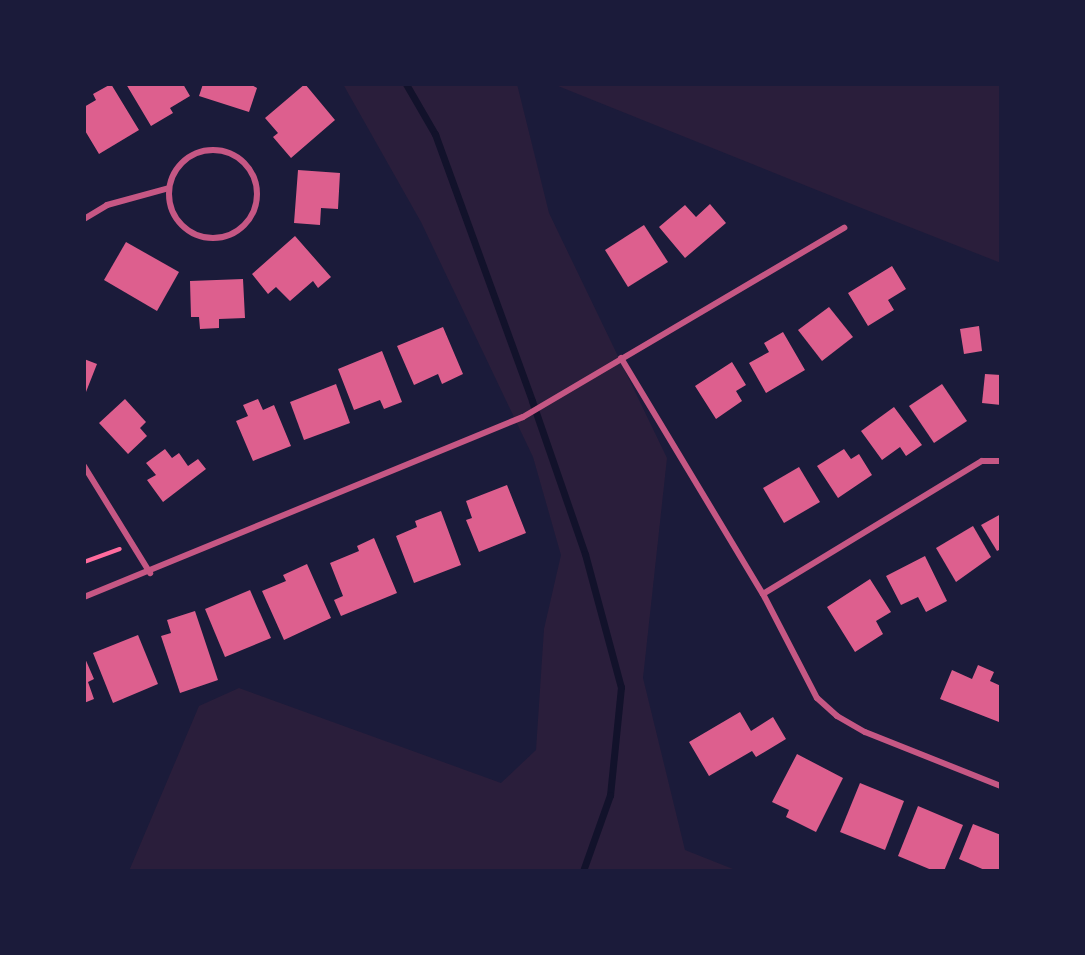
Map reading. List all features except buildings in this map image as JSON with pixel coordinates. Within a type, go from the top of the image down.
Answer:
[{"type":"street","points":[[84,219],[108,205],[169,188],[183,161],[211,150],[227,152],[245,164],[257,184],[257,198],[246,224],[222,238],[208,239],[183,227],[169,202],[169,188]]},
{"type":"street","points":[[84,597],[150,573],[523,417],[844,228]]},
{"type":"street","points":[[621,358],[763,594],[817,698],[837,716],[865,732],[1001,786]]},
{"type":"street","points":[[763,594],[981,461],[1001,461]]},
{"type":"street","points":[[84,466],[150,573]]},
{"type":"path","points":[[84,562],[133,544]]},
{"type":"shaded area","points":[[343,84],[517,84],[549,213],[667,458],[643,678],[685,850],[738,871],[129,871],[199,706],[239,688],[501,783],[536,750],[544,629],[561,555],[533,457],[421,222]]},
{"type":"shaded area","points":[[553,84],[1001,84],[1001,263],[864,209]]},
{"type":"waterway","points":[[406,84],[435,134],[532,401],[585,554],[621,687],[610,795],[583,871]]}]
